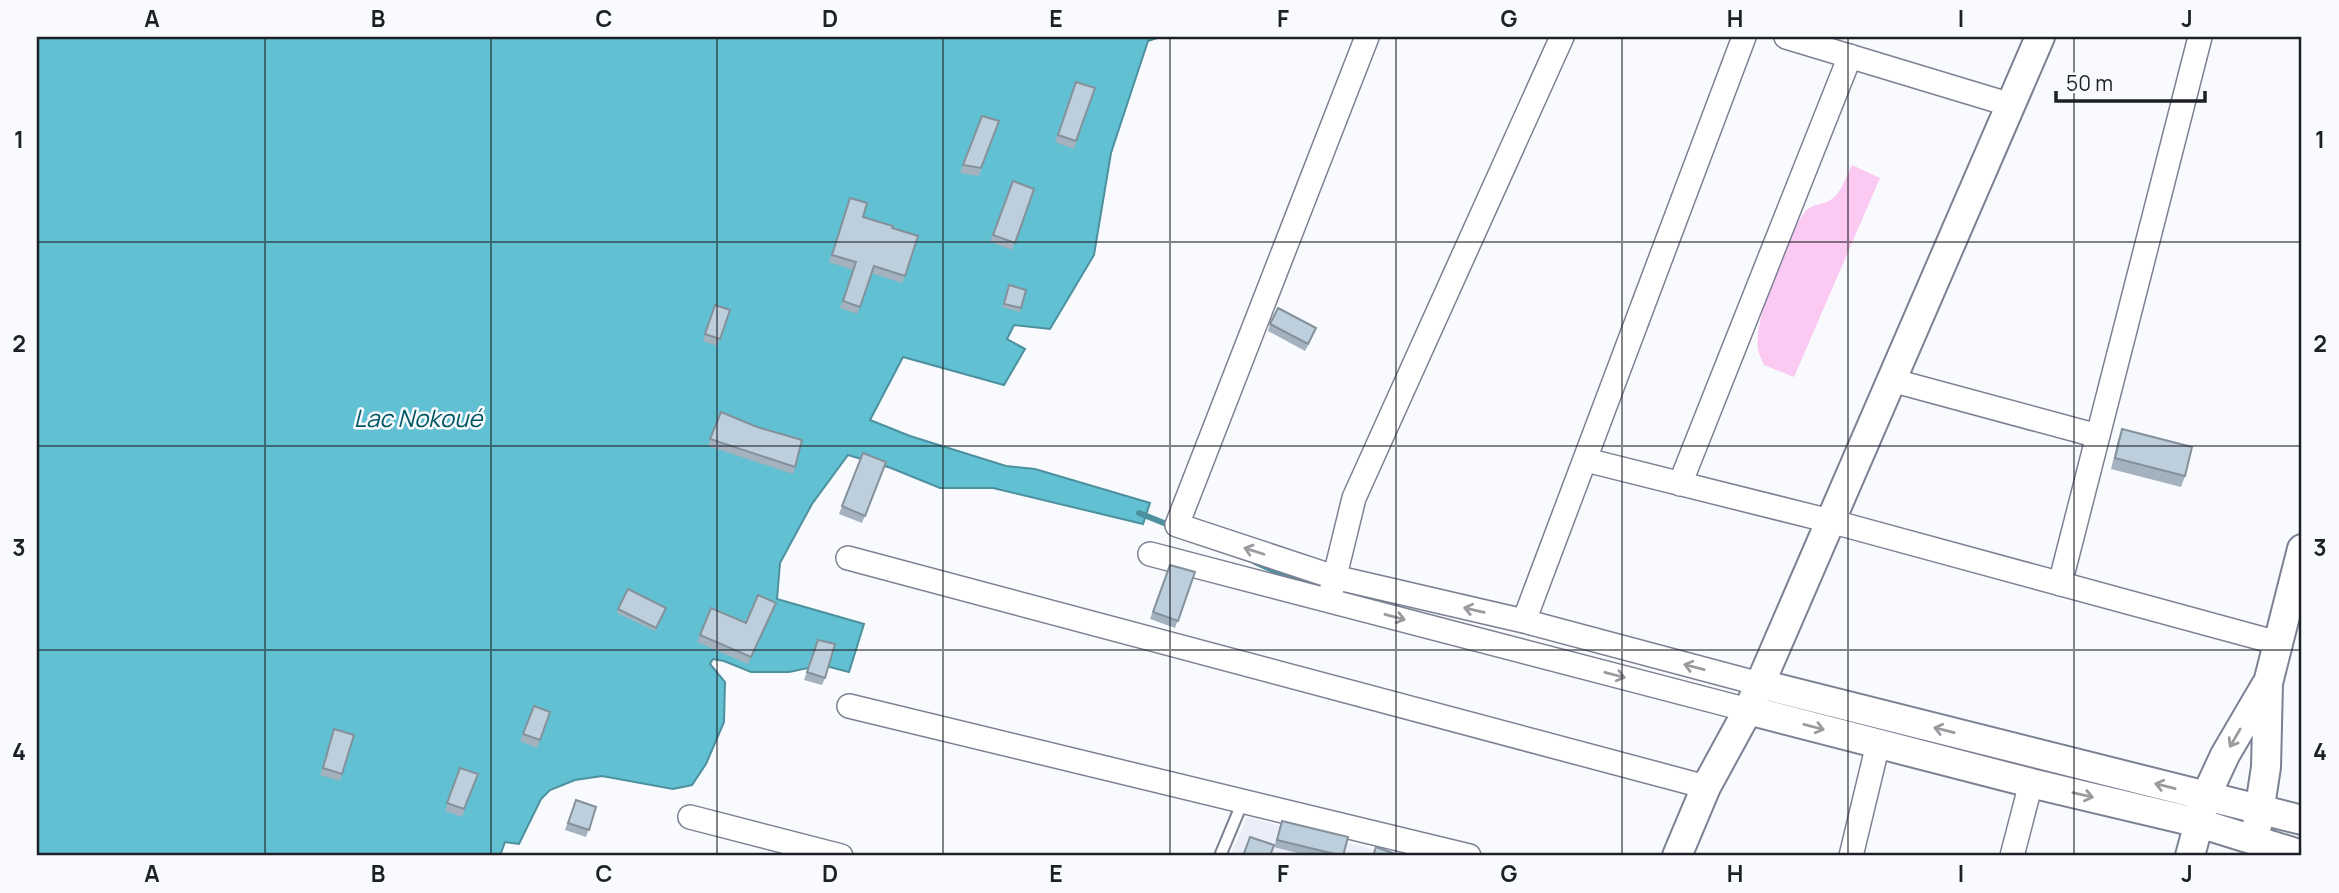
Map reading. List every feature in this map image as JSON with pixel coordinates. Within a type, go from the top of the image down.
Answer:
[{"type":"street","points":[[1367,37],[1177,525],[1334,577],[1524,621],[1760,684],[2302,820]]},
{"type":"street","points":[[1329,600],[1354,498],[1562,37]]},
{"type":"street","points":[[1524,621],[1744,37]]},
{"type":"street","points":[[1786,37],[2011,105]]},
{"type":"street","points":[[1677,856],[1706,787],[1760,684],[2040,37]]},
{"type":"street","points":[[2060,584],[2200,37]]},
{"type":"street","points":[[1680,484],[1850,56]]},
{"type":"street","points":[[1891,380],[2098,436]]},
{"type":"street","points":[[1586,460],[1830,522],[2278,643]]},
{"type":"street","points":[[2251,849],[2261,810],[2266,767],[2268,683],[2302,549]]},
{"type":"street","points":[[1150,554],[1878,744],[2199,823],[2251,849],[2302,855]]},
{"type":"street","points":[[848,558],[1706,787]]},
{"type":"street","points":[[2190,856],[2206,796],[2225,755],[2268,683]]},
{"type":"street","points":[[849,706],[1243,801],[1414,850],[1469,856]]},
{"type":"street","points":[[1851,856],[1878,744]]},
{"type":"street","points":[[2012,856],[2031,783]]},
{"type":"street","points":[[690,817],[841,856]]},
{"type":"lane","points":[[1220,856],[1243,801]]},
{"type":"shaded area","points":[[1852,165],[1880,178],[1794,377],[1764,365],[1759,354],[1758,336],[1766,299],[1780,258],[1797,224],[1807,209],[1829,201],[1837,194]]},
{"type":"shaded area","points":[[1247,817],[1399,856],[1230,856]]},
{"type":"water","name":"Lac Nokoué","points":[[37,37],[1160,37],[1148,41],[1111,153],[1094,255],[1050,329],[1014,325],[1007,339],[1025,349],[1004,385],[903,357],[870,420],[910,436],[1006,466],[1035,469],[1150,503],[1143,524],[993,488],[940,488],[891,468],[848,455],[812,504],[780,563],[777,599],[864,624],[849,672],[822,665],[789,672],[751,672],[713,659],[710,664],[725,682],[724,722],[706,764],[692,785],[673,789],[602,776],[575,780],[550,790],[541,799],[519,844],[505,842],[500,856],[37,856]]},
{"type":"building","points":[[1076,82],[1095,88],[1076,141],[1058,135]]},
{"type":"building","points":[[982,116],[999,121],[981,168],[963,165]]},
{"type":"building","points":[[1013,181],[1034,189],[1015,243],[993,235]]},
{"type":"building","points":[[850,198],[867,203],[863,217],[918,236],[905,276],[874,266],[860,307],[843,301],[856,262],[832,255]]},
{"type":"building","points":[[1009,285],[1026,290],[1021,308],[1004,304]]},
{"type":"building","points":[[715,305],[730,310],[720,339],[705,334]]},
{"type":"building","points":[[1278,308],[1316,328],[1308,344],[1270,324]]},
{"type":"building","points":[[721,412],[757,427],[802,440],[795,467],[710,439]]},
{"type":"building","points":[[2122,429],[2192,447],[2185,476],[2115,458]]},
{"type":"building","points":[[863,453],[886,462],[865,516],[842,506]]},
{"type":"building","points":[[1170,565],[1195,572],[1178,621],[1153,612]]},
{"type":"building","points":[[628,589],[666,608],[656,628],[618,609]]},
{"type":"building","points":[[758,595],[776,603],[751,657],[700,635],[711,608],[746,623]]},
{"type":"building","points":[[818,640],[835,644],[825,678],[807,672]]},
{"type":"building","points":[[534,706],[550,712],[540,740],[523,734]]},
{"type":"building","points":[[334,729],[354,735],[342,774],[323,768]]},
{"type":"building","points":[[460,768],[478,774],[464,809],[447,803]]},
{"type":"building","points":[[576,800],[596,807],[589,830],[568,823]]},
{"type":"building","points":[[1282,821],[1348,837],[1343,856],[1277,840]]},
{"type":"building","points":[[1250,837],[1274,845],[1270,856],[1243,856]]},
{"type":"building","points":[[1376,847],[1398,855],[1373,856]]},
{"type":"waterway","points":[[1139,513],[1174,527]]},
{"type":"waterway","points":[[1255,562],[1302,583]]}]
